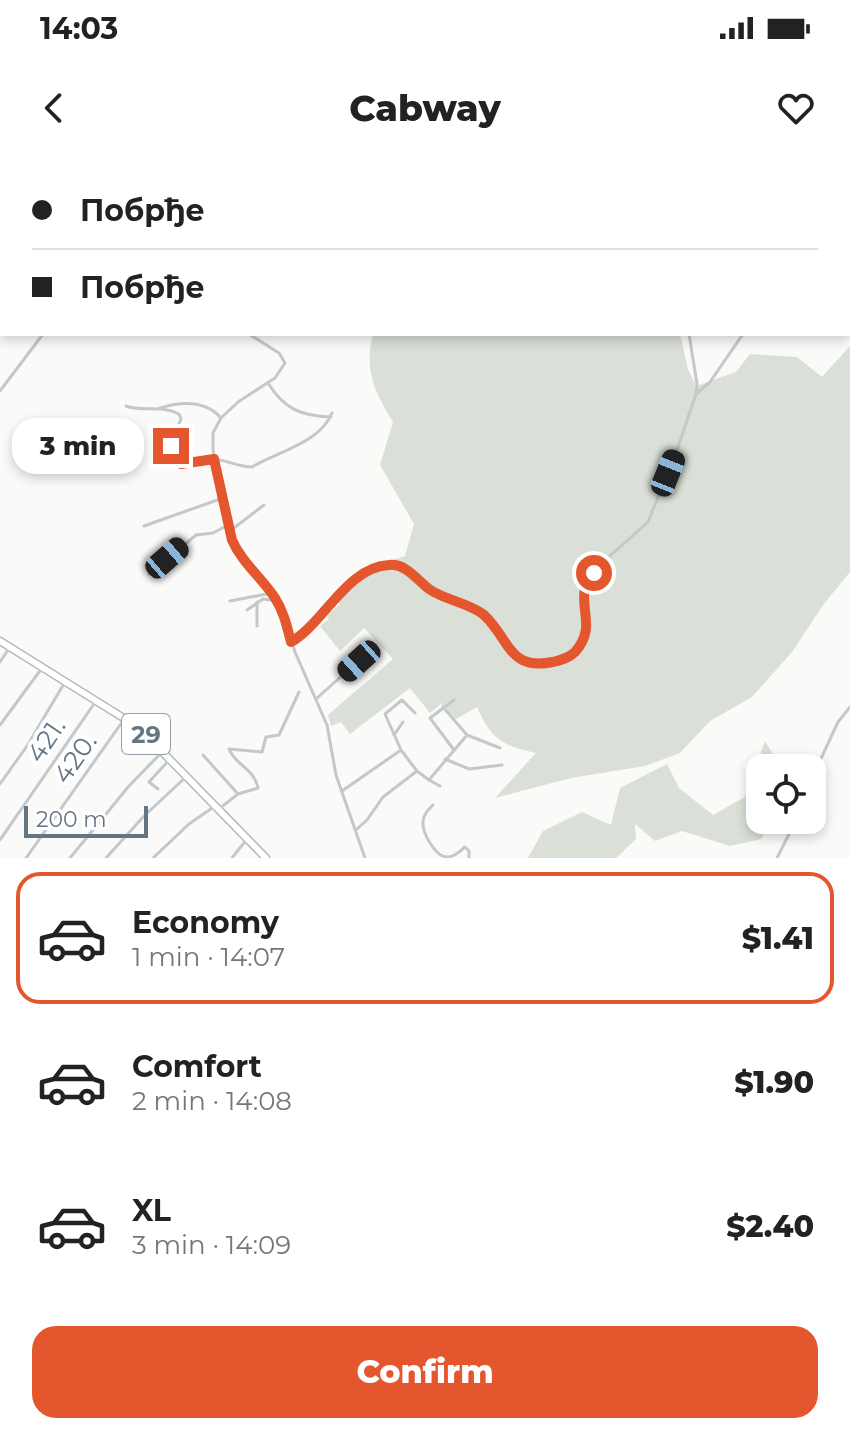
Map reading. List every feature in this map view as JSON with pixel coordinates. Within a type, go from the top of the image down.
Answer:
[{"type":"main road","name":"29","points":[[0,641],[125,718],[163,751],[266,858]]},
{"type":"street","points":[[0,391],[41,336]]},
{"type":"street","points":[[252,336],[283,357],[284,366],[268,383],[238,402],[221,418],[213,433],[214,459],[228,525],[237,551],[272,593],[284,615],[291,642],[327,725],[336,775],[365,858]]},
{"type":"street","points":[[291,642],[320,619],[328,604],[346,588],[369,572],[390,564],[402,566],[441,596],[478,611],[521,660],[539,664],[567,658],[581,643],[587,625],[586,585],[603,562],[648,522],[676,453],[696,394],[689,336]]},
{"type":"street","points":[[696,394],[710,382],[742,336]]},
{"type":"street","points":[[160,408],[176,411],[180,417],[171,446],[172,455],[178,463],[185,465],[214,459],[238,467],[252,467],[300,444],[332,415],[310,416],[288,406],[277,398],[268,383]]},
{"type":"street","points":[[126,406],[134,409],[196,404],[212,410],[221,418]]},
{"type":"street","points":[[144,526],[223,498]]},
{"type":"street","points":[[230,531],[264,505]]},
{"type":"street","points":[[149,574],[196,535],[213,533],[228,525]]},
{"type":"street","points":[[230,601],[272,593]]},
{"type":"street","points":[[247,610],[263,599],[277,601]]},
{"type":"street","points":[[257,602],[257,626]]},
{"type":"street","points":[[316,699],[376,645]]},
{"type":"street","points":[[0,662],[10,647]]},
{"type":"street","points":[[0,725],[42,668]]},
{"type":"street","points":[[0,784],[65,682]]},
{"type":"street","points":[[153,858],[189,824],[238,794],[255,791],[257,785],[253,774],[231,755],[229,749],[262,752],[266,737],[279,735],[299,692]]},
{"type":"street","points":[[415,713],[402,700],[385,714],[401,750],[417,771],[440,786]]},
{"type":"street","points":[[454,700],[430,718],[454,750]]},
{"type":"street","name":"421.","points":[[0,840],[96,701]]},
{"type":"street","points":[[443,707],[467,735],[500,748]]},
{"type":"street","points":[[823,754],[838,722],[850,707]]},
{"type":"street","name":"420.","points":[[26,858],[125,718]]},
{"type":"street","points":[[394,735],[403,722]]},
{"type":"street","points":[[429,780],[467,735]]},
{"type":"street","points":[[342,791],[401,750]]},
{"type":"street","points":[[70,858],[129,786],[163,751]]},
{"type":"street","points":[[203,755],[238,794]]},
{"type":"street","points":[[158,789],[149,782],[170,759]]},
{"type":"street","points":[[445,759],[469,769],[502,765]]},
{"type":"street","points":[[356,830],[383,797],[417,771]]},
{"type":"street","points":[[106,858],[144,816],[187,776]]},
{"type":"street","points":[[433,805],[425,814],[423,827],[438,854],[450,857],[465,847],[469,858]]},
{"type":"street","points":[[777,858],[789,834]]},
{"type":"street","points":[[232,858],[247,839]]},
{"type":"shaded area","points":[[373,336],[680,336],[688,369],[696,386],[736,372],[750,354],[797,357],[822,377],[850,346],[850,572],[823,605],[792,652],[752,697],[710,721],[680,753],[645,766],[571,778],[495,798],[536,753],[499,739],[487,727],[477,707],[456,719],[441,704],[430,713],[410,688],[350,734],[341,722],[331,726],[328,715],[393,659],[364,628],[340,651],[320,626],[340,604],[332,594],[362,570],[405,556],[414,524],[380,465],[393,422],[372,380],[370,347]]},
{"type":"shaded area","points":[[765,741],[773,754],[760,754]]},
{"type":"shaded area","points":[[667,764],[679,788],[713,815],[746,794],[746,834],[764,834],[761,839],[730,846],[682,831],[655,841],[635,824],[636,839],[616,858],[528,858],[543,831],[582,812],[611,825],[620,788]]},
{"type":"route","points":[[171,446],[174,458],[181,464],[214,459],[232,540],[237,551],[277,601],[291,642],[320,619],[328,604],[346,588],[369,572],[390,564],[402,566],[441,596],[478,611],[521,660],[539,664],[560,660],[573,654],[584,636],[587,618],[584,590],[594,573]]}]
